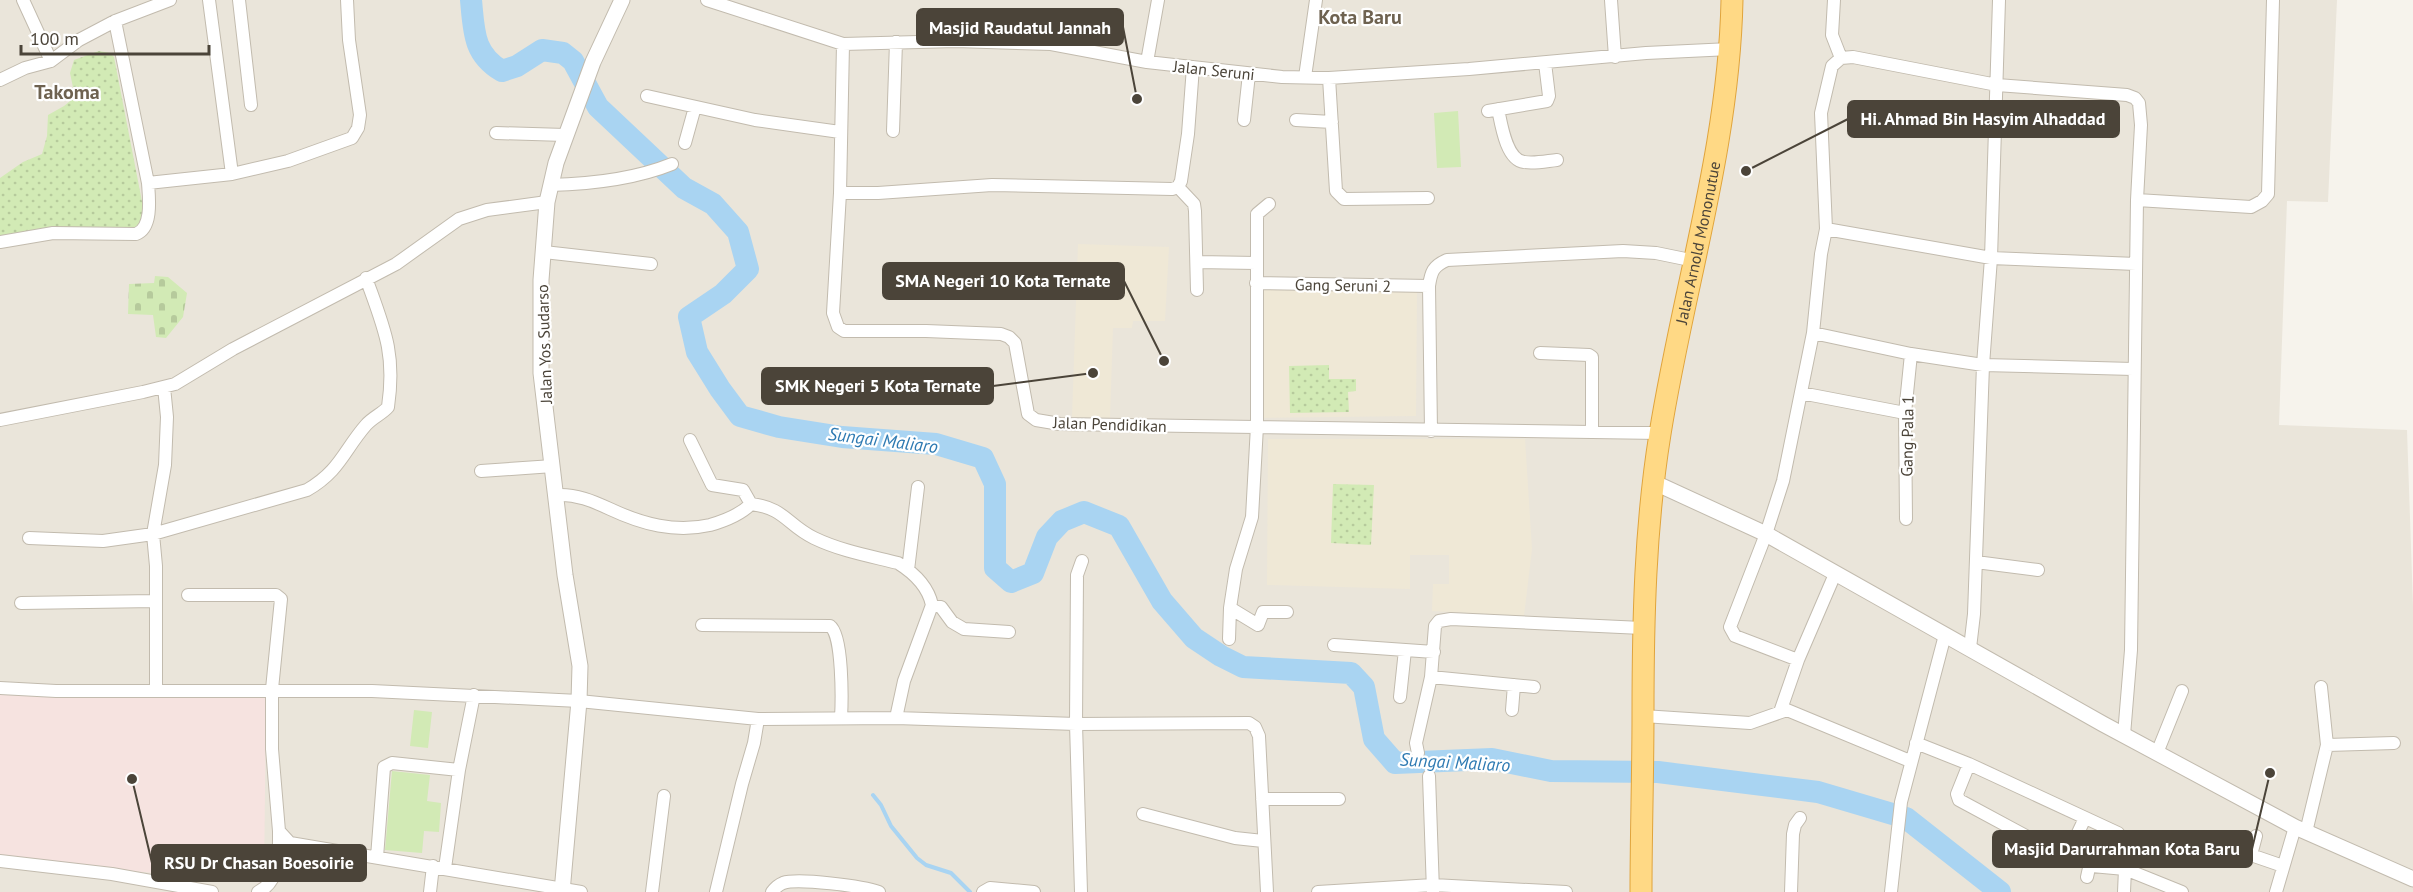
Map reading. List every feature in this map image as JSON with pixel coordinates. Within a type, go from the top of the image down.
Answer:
[{"type":"highway","name":"Jalan Arnold Mononutue","points":[[1641,892],[1642,628],[1653,482],[1660,433],[1717,148],[1730,49],[1732,0]]},
{"type":"street","points":[[23,0],[51,61]]},
{"type":"street","points":[[0,80],[26,68],[51,61],[79,40],[146,4],[170,0]]},
{"type":"street","points":[[209,0],[231,174]]},
{"type":"street","points":[[239,0],[251,105]]},
{"type":"street","points":[[147,183],[231,174],[288,161],[347,140],[354,135],[358,128],[360,115],[349,40],[347,0]]},
{"type":"street","name":"Jalan Yos Sudarso","points":[[563,891],[580,666],[565,575],[541,372],[540,321],[547,202],[550,185],[576,105],[622,0]]},
{"type":"street","name":"Jalan Seruni","points":[[707,0],[843,44],[896,42],[1051,44],[1147,62],[1249,74],[1305,77],[1329,78],[1730,49]]},
{"type":"street","points":[[1147,62],[1158,0]]},
{"type":"street","points":[[1305,77],[1316,0]]},
{"type":"street","points":[[1611,0],[1616,57]]},
{"type":"street","points":[[1834,0],[1832,34],[1841,58]]},
{"type":"street","points":[[1970,648],[1974,614],[1983,365],[1990,258],[1999,0]]},
{"type":"street","points":[[2137,200],[2251,207],[2262,201],[2268,194],[2273,0]]},
{"type":"street","points":[[0,242],[53,233],[136,234],[142,232],[149,209],[147,183],[127,72],[115,21]]},
{"type":"street","points":[[893,131],[896,42]]},
{"type":"street","name":"Jalan Pendidikan","points":[[843,44],[840,193],[833,313],[838,327],[844,331],[993,333],[1009,337],[1015,343],[1025,408],[1036,420],[1060,424],[1660,433]]},
{"type":"street","points":[[1798,660],[1734,636],[1730,622],[1766,534],[1783,481],[1813,333],[1821,254],[1826,230],[1821,113],[1832,66],[1841,58],[1853,57],[1997,85],[2127,95],[2135,98],[2141,110],[2141,125],[2133,369],[2131,650],[2124,735]]},
{"type":"street","points":[[1545,63],[1549,96],[1547,101],[1493,110],[1512,154],[1517,160],[1524,162],[1557,160]]},
{"type":"street","points":[[840,193],[992,186],[1172,189],[1178,187],[1181,181],[1188,134],[1193,67]]},
{"type":"street","points":[[1245,120],[1249,74]]},
{"type":"street","points":[[1329,78],[1336,190],[1339,196],[1344,199],[1428,198]]},
{"type":"street","points":[[647,96],[755,120],[840,132]]},
{"type":"street","points":[[685,143],[694,107]]},
{"type":"street","points":[[1296,120],[1332,122]]},
{"type":"street","points":[[496,133],[565,135]]},
{"type":"street","points":[[550,185],[652,172],[672,164]]},
{"type":"street","points":[[1178,187],[1194,204],[1197,290]]},
{"type":"street","points":[[0,420],[175,384],[233,349],[410,256],[466,216],[486,210],[547,202]]},
{"type":"street","points":[[1229,639],[1230,608],[1240,555],[1252,517],[1257,426],[1257,214],[1269,204]]},
{"type":"street","points":[[1826,230],[1990,258],[2136,264]]},
{"type":"street","points":[[1431,431],[1429,286],[1434,267],[1447,260],[1623,251],[1656,253],[1695,261]]},
{"type":"street","points":[[544,252],[651,264]]},
{"type":"street","points":[[1197,262],[1256,263]]},
{"type":"street","points":[[29,538],[103,541],[153,534],[308,490],[327,477],[340,463],[365,426],[388,407],[391,387],[388,342],[366,278]]},
{"type":"street","name":"Gang Seruni 2","points":[[1256,283],[1429,286]]},
{"type":"street","points":[[1813,333],[1911,354],[1983,365],[2133,369]]},
{"type":"street","points":[[1540,352],[1592,357],[1592,432]]},
{"type":"street","name":"Gang Pala 1","points":[[1906,519],[1905,413],[1911,354]]},
{"type":"street","points":[[156,690],[153,534],[165,465],[167,417],[165,387]]},
{"type":"street","points":[[1801,393],[1905,413]]},
{"type":"street","points":[[690,440],[712,485],[742,490],[751,504]]},
{"type":"street","points":[[481,471],[553,466]]},
{"type":"street","points":[[1653,482],[1766,534],[2124,735],[2300,830],[2413,879]]},
{"type":"street","points":[[908,570],[918,487]]},
{"type":"street","points":[[557,495],[584,498],[645,523],[672,528],[699,527],[719,522],[739,513],[751,504],[767,506],[779,511],[807,535],[824,543],[850,552],[898,563],[920,581],[932,605],[904,681],[896,718]]},
{"type":"street","points":[[1081,892],[1080,791],[1076,724],[1077,575],[1082,561]]},
{"type":"street","points":[[1976,562],[2038,570]]},
{"type":"street","points":[[1780,712],[1798,660],[1835,574]]},
{"type":"street","points":[[188,595],[280,597],[272,689],[272,749],[279,831],[278,859],[274,877],[266,888],[258,892]]},
{"type":"street","points":[[21,603],[155,601]]},
{"type":"street","points":[[932,605],[941,607],[952,622],[964,629],[1009,632]]},
{"type":"street","points":[[1230,608],[1258,626],[1263,612],[1287,612]]},
{"type":"street","points":[[1419,753],[1416,743],[1431,677],[1435,626],[1443,620],[1642,628]]},
{"type":"street","points":[[702,625],[830,626],[836,633],[839,655],[841,718]]},
{"type":"street","points":[[1891,892],[1901,802],[1945,635]]},
{"type":"street","points":[[1334,645],[1434,652]]},
{"type":"street","points":[[1400,697],[1405,650]]},
{"type":"street","points":[[1431,677],[1534,687]]},
{"type":"street","points":[[1512,710],[1514,685]]},
{"type":"street","points":[[2276,892],[2283,867],[2300,830],[2327,745],[2321,687]]},
{"type":"street","points":[[0,688],[67,691],[272,689],[474,695],[579,701],[758,719],[896,718],[1076,724],[1249,723],[1255,727],[1259,736],[1267,892]]},
{"type":"street","points":[[2157,753],[2182,691]]},
{"type":"street","points":[[430,892],[439,867],[474,695]]},
{"type":"street","points":[[1643,716],[1750,723],[1780,712],[1791,711],[1910,761]]},
{"type":"street","points":[[716,892],[758,719]]},
{"type":"street","points":[[1916,743],[1969,764],[2121,836],[2125,869],[2124,892]]},
{"type":"street","points":[[2327,745],[2394,743]]},
{"type":"street","points":[[377,857],[384,767],[392,764],[459,770]]},
{"type":"street","points":[[1969,764],[1957,794],[1959,800],[2063,856],[2068,854],[2085,818]]},
{"type":"street","points":[[1429,776],[1433,888]]},
{"type":"street","points":[[652,892],[664,796]]},
{"type":"street","points":[[1262,799],[1340,799]]},
{"type":"street","points":[[1143,814],[1235,838],[1263,841]]},
{"type":"street","points":[[1791,892],[1793,834],[1800,818]]},
{"type":"street","points":[[279,831],[290,843],[439,867],[563,891],[581,892]]},
{"type":"street","points":[[2256,836],[2251,855],[2283,867]]},
{"type":"street","points":[[0,861],[112,874],[212,892]]},
{"type":"street","points":[[2087,877],[2092,866],[2125,869],[2182,892]]},
{"type":"street","points":[[772,892],[781,883],[810,882],[871,889],[879,892]]},
{"type":"street","points":[[983,891],[990,888],[1034,892]]},
{"type":"street","points":[[1318,892],[1433,888],[1566,892]]},
{"type":"shaded area","points":[[0,0],[2337,0],[2328,202],[2287,201],[2279,425],[2407,430],[2413,606],[2413,892],[0,892]]},
{"type":"shaded area","points":[[1078,244],[1169,247],[1165,321],[1133,321],[1132,328],[1113,328],[1110,418],[1072,417]]},
{"type":"shaded area","points":[[1258,290],[1417,291],[1416,416],[1258,418]]},
{"type":"shaded area","points":[[1268,439],[1525,439],[1532,549],[1524,616],[1432,611],[1433,584],[1449,584],[1449,555],[1410,555],[1410,589],[1267,585]]},
{"type":"shaded area","points":[[0,695],[266,698],[264,883],[0,859]]},
{"type":"green space","points":[[99,51],[110,53],[114,57],[145,217],[142,230],[66,236],[0,245],[0,178],[23,162],[42,154],[47,136],[48,115],[75,97],[70,73],[74,60]]},
{"type":"green space","points":[[1458,111],[1461,167],[1437,168],[1434,113]]},
{"type":"green space","points":[[155,276],[168,277],[187,293],[183,317],[166,338],[156,337],[153,315],[128,314],[129,284],[154,283]]},
{"type":"green space","points":[[1329,365],[1329,379],[1356,379],[1356,391],[1348,392],[1349,412],[1290,413],[1289,366]]},
{"type":"green space","points":[[1333,484],[1374,485],[1371,545],[1331,543]]},
{"type":"green space","points":[[414,710],[432,712],[428,748],[410,746]]},
{"type":"green space","points":[[392,771],[430,775],[427,801],[441,803],[439,832],[424,831],[422,853],[385,850]]},
{"type":"waterway","name":"Sungai Maliaro","points":[[471,0],[474,32],[480,49],[492,64],[502,71],[517,66],[542,50],[563,53],[573,61],[598,107],[684,188],[713,204],[738,232],[748,269],[723,294],[689,317],[697,352],[740,416],[779,427],[842,437],[936,444],[983,458],[995,484],[995,568],[1011,582],[1033,573],[1047,537],[1062,521],[1084,512],[1119,526],[1162,601],[1194,638],[1221,656],[1243,667],[1351,673],[1364,687],[1374,739],[1395,763],[1492,759],[1551,771],[1658,772],[1818,792],[1906,818],[2000,892]]},
{"type":"waterway","points":[[873,795],[881,805],[891,826],[917,858],[926,865],[951,873],[970,892]]},
{"type":"place","name":"Masjid Raudatul Jannah","points":[[1137,99]]},
{"type":"place","name":"Hi. Ahmad Bin Hasyim Alhaddad","points":[[1746,171]]},
{"type":"place","name":"SMA Negeri 10 Kota Ternate","points":[[1164,361]]},
{"type":"place","name":"SMK Negeri 5 Kota Ternate","points":[[1093,373]]},
{"type":"place","name":"Masjid Darurrahman Kota Baru","points":[[2270,773]]},
{"type":"place","name":"RSU Dr Chasan Boesoirie","points":[[132,779]]},
{"type":"district","name":"Kota Baru","points":[[1360,17]]},
{"type":"district","name":"Takoma","points":[[67,92]]}]
